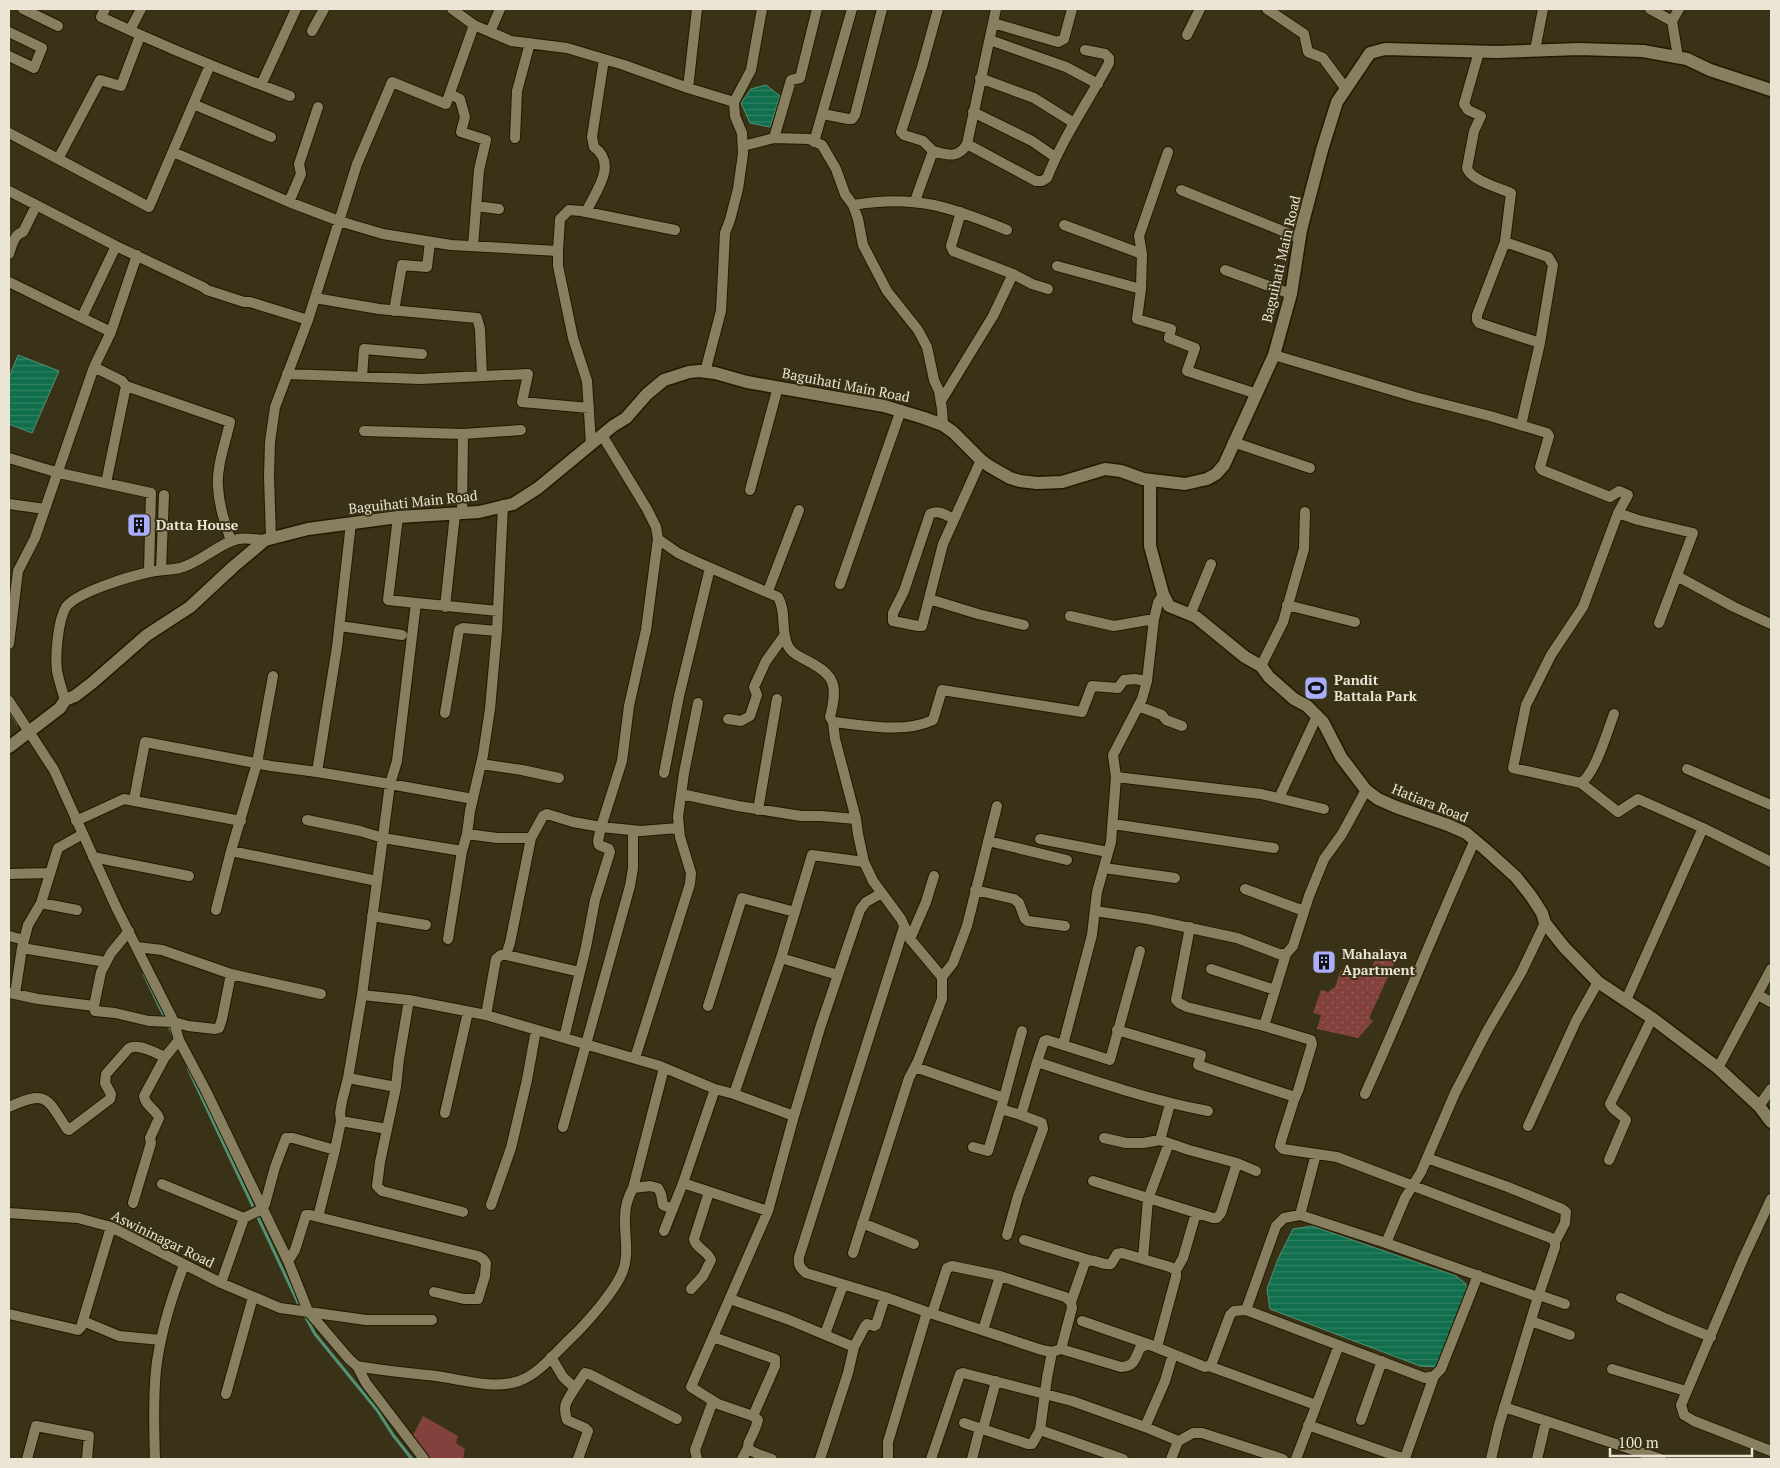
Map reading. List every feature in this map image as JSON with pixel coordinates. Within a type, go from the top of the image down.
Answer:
[{"type":"street","points":[[24,9],[58,26]]},
{"type":"street","points":[[105,9],[101,17],[140,36],[290,96]]},
{"type":"street","points":[[130,30],[141,9]]},
{"type":"street","points":[[261,85],[296,9]]},
{"type":"street","points":[[312,31],[324,9]]},
{"type":"street","points":[[452,9],[474,25],[511,41],[567,48],[734,102]]},
{"type":"street","points":[[490,32],[500,9]]},
{"type":"street","points":[[688,88],[697,9]]},
{"type":"street","points":[[706,372],[721,311],[725,233],[738,189],[743,146],[742,133],[735,116],[734,102],[752,70],[762,9]]},
{"type":"street","points":[[774,138],[791,80],[800,78],[817,9]]},
{"type":"street","points":[[814,142],[852,9]]},
{"type":"street","points":[[823,114],[848,119],[852,119],[855,115],[882,9]]},
{"type":"street","points":[[938,9],[901,132],[904,135],[923,140],[933,150],[944,154],[962,152],[966,144],[996,9]]},
{"type":"street","points":[[993,24],[1058,42],[1064,39],[1072,9]]},
{"type":"street","points":[[1187,34],[1200,9]]},
{"type":"street","points":[[1268,9],[1304,34],[1308,52],[1323,58],[1346,89]]},
{"type":"street","points":[[1534,50],[1542,9]]},
{"type":"street","points":[[1650,9],[1672,21]]},
{"type":"street","points":[[1678,57],[1672,21],[1679,9]]},
{"type":"street","points":[[65,700],[57,668],[61,617],[67,606],[79,596],[149,572],[180,568],[199,561],[231,541],[241,538],[268,539],[270,442],[275,406],[308,320],[357,164],[392,82],[446,104],[474,25]]},
{"type":"street","points":[[9,32],[42,48],[34,68],[9,56]]},
{"type":"street","points":[[58,159],[100,80],[121,86],[140,36]]},
{"type":"street","points":[[990,40],[1066,67],[1098,84]]},
{"type":"street","points":[[515,138],[517,91],[530,43]]},
{"type":"street","name":"Baguihati Main Road","points":[[9,747],[60,708],[65,700],[75,696],[92,683],[146,636],[190,608],[233,567],[268,539],[308,529],[398,517],[479,512],[513,504],[529,494],[613,426],[626,418],[647,394],[664,380],[689,372],[706,372],[901,410],[943,425],[953,432],[981,460],[1010,478],[1037,483],[1062,482],[1105,468],[1150,480],[1185,484],[1207,479],[1216,474],[1224,465],[1274,355],[1291,294],[1300,238],[1322,150],[1337,102],[1370,53],[1385,49],[1479,52],[1534,50],[1643,51],[1687,59],[1718,73],[1771,90]]},
{"type":"street","points":[[966,144],[1036,181],[1042,181],[1047,178],[1055,157],[1109,63],[1109,58],[1105,54],[1085,50]]},
{"type":"street","points":[[1479,52],[1464,104],[1468,110],[1481,116],[1474,131],[1467,168],[1468,173],[1475,178],[1511,193],[1505,242],[1477,315],[1477,320],[1479,323],[1540,343]]},
{"type":"street","points":[[586,212],[605,171],[606,161],[602,153],[594,147],[592,137],[604,59]]},
{"type":"street","points":[[9,133],[149,208],[210,65]]},
{"type":"street","points":[[980,78],[1034,98],[1074,123]]},
{"type":"street","points":[[450,94],[460,99],[463,108],[465,118],[461,132],[486,140],[479,170],[473,246]]},
{"type":"street","points":[[193,104],[271,137]]},
{"type":"street","points":[[289,202],[301,174],[300,164],[318,108]]},
{"type":"street","points":[[973,112],[1032,141],[1055,157]]},
{"type":"street","points":[[743,146],[774,138],[809,139],[822,145],[853,205],[858,218],[863,245],[887,291],[918,330],[927,347],[941,401],[943,425]]},
{"type":"street","points":[[915,202],[933,150]]},
{"type":"street","points":[[173,152],[289,202],[339,221],[383,234],[451,245],[558,251]]},
{"type":"street","points":[[1168,152],[1139,236],[1142,254],[1141,289],[1137,319],[1171,329],[1169,338],[1195,348],[1187,371],[1257,394]]},
{"type":"street","points":[[1181,190],[1300,238]]},
{"type":"street","points":[[9,191],[207,290],[308,320]]},
{"type":"street","points":[[853,205],[873,202],[935,204],[1007,230]]},
{"type":"street","points":[[9,254],[16,236],[24,232],[36,206]]},
{"type":"street","points":[[476,206],[499,209]]},
{"type":"street","points":[[591,444],[587,381],[570,322],[558,266],[560,219],[569,210],[675,230]]},
{"type":"street","points":[[961,212],[951,246],[954,252],[1048,289]]},
{"type":"street","points":[[1064,225],[1142,254]]},
{"type":"street","points":[[394,311],[402,265],[427,266],[430,242]]},
{"type":"street","points":[[1505,242],[1548,257],[1554,265],[1540,343],[1521,425]]},
{"type":"street","points":[[82,318],[116,246]]},
{"type":"street","points":[[9,644],[18,571],[29,552],[59,473],[94,367],[111,332],[137,255]]},
{"type":"street","points":[[1057,266],[1141,289]]},
{"type":"street","points":[[1225,270],[1291,294]]},
{"type":"street","points":[[941,401],[992,316],[1013,274]]},
{"type":"street","points":[[9,282],[111,332]]},
{"type":"street","points":[[315,298],[394,311],[477,318],[480,330],[482,376]]},
{"type":"street","points":[[362,377],[364,349],[422,354]]},
{"type":"street","points":[[1274,355],[1415,397],[1548,433],[1549,436],[1540,467],[1542,470],[1610,497],[1619,491],[1628,495],[1618,512],[1583,606],[1551,655],[1526,705],[1513,768],[1580,783],[1618,812],[1638,799],[1703,828],[1771,862]]},
{"type":"street","points":[[94,367],[122,381],[126,386],[230,422],[218,474],[218,486],[231,541]]},
{"type":"street","points":[[287,374],[420,379],[528,374],[522,402],[589,408]]},
{"type":"street","points":[[106,483],[126,386]]},
{"type":"street","points":[[750,490],[778,387]]},
{"type":"street","points":[[840,584],[901,410]]},
{"type":"street","points":[[364,431],[463,434],[521,430]]},
{"type":"street","points":[[445,606],[459,514],[463,434]]},
{"type":"street","points":[[564,1038],[595,900],[610,852],[609,849],[599,845],[598,842],[622,761],[629,706],[646,630],[658,539],[656,527],[647,509],[602,435]]},
{"type":"street","points":[[1233,442],[1310,468]]},
{"type":"street","points":[[9,458],[59,473],[151,493],[149,572]]},
{"type":"street","points":[[954,520],[939,512],[930,514],[904,591],[893,614],[893,621],[922,626],[944,544],[981,460]]},
{"type":"street","name":"Hatiara Road","points":[[1150,480],[1150,546],[1163,594],[1169,606],[1190,615],[1216,633],[1245,657],[1261,666],[1269,677],[1294,699],[1307,706],[1323,722],[1341,757],[1366,790],[1378,799],[1448,825],[1466,833],[1475,840],[1516,877],[1542,913],[1545,923],[1564,948],[1598,982],[1652,1018],[1718,1068],[1759,1106],[1771,1122]]},
{"type":"street","points":[[161,570],[164,495]]},
{"type":"street","points":[[9,504],[45,509]]},
{"type":"street","points":[[448,939],[462,851],[482,764],[490,709],[497,630],[503,505]]},
{"type":"street","points":[[768,591],[799,510]]},
{"type":"street","points":[[1261,666],[1283,622],[1304,549],[1304,512]]},
{"type":"street","points":[[1618,512],[1638,520],[1693,533],[1659,623]]},
{"type":"street","points":[[398,517],[388,600],[498,611]]},
{"type":"street","points":[[317,772],[340,626],[352,523]]},
{"type":"street","points":[[658,539],[678,553],[768,591],[778,597],[783,604],[784,636],[790,649],[795,655],[822,669],[830,677],[835,693],[830,717],[833,722],[835,739],[856,819],[864,862],[873,882],[901,919],[910,939],[942,977]]},
{"type":"street","points":[[1190,615],[1211,564]]},
{"type":"street","points":[[664,773],[679,696],[710,568]]},
{"type":"street","points":[[1677,576],[1734,607],[1771,624]]},
{"type":"street","points":[[1063,1045],[1092,935],[1097,892],[1108,852],[1116,777],[1113,755],[1138,706],[1148,681],[1154,620],[1158,603],[1163,594]]},
{"type":"street","points":[[930,599],[978,614],[1024,625]]},
{"type":"street","points":[[318,1217],[342,1121],[342,1101],[348,1078],[362,995],[390,784],[397,761],[416,603]]},
{"type":"street","points":[[1288,605],[1355,622]]},
{"type":"street","points":[[1070,616],[1114,626],[1154,620]]},
{"type":"street","points":[[340,626],[402,635]]},
{"type":"street","points":[[445,714],[459,630],[463,628],[497,630]]},
{"type":"street","points":[[728,720],[741,721],[750,716],[757,695],[754,687],[766,661],[784,636]]},
{"type":"street","points":[[216,910],[257,763],[273,676]]},
{"type":"street","points":[[833,722],[886,727],[922,725],[933,720],[942,690],[1082,712],[1092,686],[1118,688],[1124,680],[1148,681]]},
{"type":"street","points":[[758,810],[777,699]]},
{"type":"street","points":[[9,701],[54,770],[80,835],[129,930],[179,1040],[206,1091],[254,1213],[288,1261],[304,1311],[348,1359],[357,1366],[366,1383],[424,1459]]},
{"type":"street","points":[[635,1058],[690,884],[691,873],[678,828],[681,794],[698,703]]},
{"type":"street","points":[[1138,706],[1162,715],[1166,720],[1182,726]]},
{"type":"street","points":[[1580,783],[1586,779],[1593,766],[1614,714]]},
{"type":"street","points":[[1279,798],[1316,716]]},
{"type":"street","points":[[134,800],[145,742],[257,763],[473,799]]},
{"type":"street","points":[[482,764],[559,778]]},
{"type":"street","points":[[1687,769],[1771,805]]},
{"type":"street","points":[[1116,777],[1261,794],[1324,809]]},
{"type":"street","points":[[1264,1026],[1286,954],[1294,946],[1304,911],[1324,859],[1342,834],[1366,790]]},
{"type":"street","points":[[681,794],[758,810],[801,816],[856,819]]},
{"type":"street","points":[[76,821],[124,799],[241,821]]},
{"type":"street","points":[[853,1253],[909,1078],[942,999],[942,977],[953,963],[966,926],[997,806]]},
{"type":"street","points":[[506,955],[516,920],[531,838],[543,816],[547,814],[573,822],[633,831],[678,828]]},
{"type":"street","points":[[307,820],[360,831],[383,838],[462,851]]},
{"type":"street","points":[[1112,824],[1274,848]]},
{"type":"street","points":[[1626,1000],[1703,828]]},
{"type":"street","points":[[563,1127],[630,886],[633,868],[633,831]]},
{"type":"street","points":[[467,834],[497,838],[531,838]]},
{"type":"street","points":[[80,835],[58,848],[41,904],[28,925],[12,994],[94,1006]]},
{"type":"street","points":[[1040,839],[1108,852]]},
{"type":"street","points":[[1366,1094],[1396,1026],[1441,914],[1475,840]]},
{"type":"street","points":[[988,841],[1067,860]]},
{"type":"street","points":[[231,851],[377,881]]},
{"type":"street","points":[[734,1094],[781,958],[812,855],[864,862]]},
{"type":"street","points":[[93,857],[189,876]]},
{"type":"street","points":[[1104,868],[1175,878]]},
{"type":"street","points":[[9,874],[50,873]]},
{"type":"street","points":[[910,939],[926,902],[934,876]]},
{"type":"street","points":[[1245,889],[1304,911]]},
{"type":"street","points":[[975,890],[1014,899],[1019,902],[1024,919],[1028,921],[1065,926]]},
{"type":"street","points":[[742,1459],[758,1420],[753,1416],[718,1404],[691,1387],[768,1211],[794,1116],[860,910],[866,902],[882,893]]},
{"type":"street","points":[[708,1006],[742,898],[795,912]]},
{"type":"street","points":[[41,904],[77,910]]},
{"type":"street","points":[[1095,911],[1122,914],[1190,927],[1237,938],[1279,954],[1286,954]]},
{"type":"street","points":[[372,916],[426,924]]},
{"type":"street","points":[[1386,1244],[1405,1198],[1421,1172],[1455,1093],[1487,1031],[1521,973],[1545,923]]},
{"type":"street","points":[[904,927],[799,1257],[800,1268],[806,1273],[885,1297],[1042,1350],[1057,1350],[1121,1367],[1129,1367],[1134,1363],[1140,1348],[1152,1345]]},
{"type":"street","points":[[1190,927],[1176,995],[1176,1000],[1179,1004],[1264,1026],[1313,1042],[1280,1146],[1283,1149],[1337,1157],[1551,1238],[1555,1242]]},
{"type":"street","points":[[129,930],[111,953],[101,972],[94,1006],[95,1011],[115,1013],[149,1021],[219,1028],[231,974]]},
{"type":"street","points":[[9,936],[23,944],[106,962]]},
{"type":"street","points":[[137,947],[162,950],[231,974],[321,994]]},
{"type":"street","points":[[1022,1115],[1044,1041],[1047,1040],[1110,1060],[1140,951]]},
{"type":"street","points":[[486,1015],[496,959],[501,955],[580,972]]},
{"type":"street","points":[[781,958],[838,974]]},
{"type":"street","points":[[1211,969],[1275,990]]},
{"type":"street","points":[[1718,1068],[1771,969]]},
{"type":"street","points":[[1528,1126],[1576,1021],[1598,982]]},
{"type":"street","points":[[362,995],[409,1000],[486,1015],[635,1058],[715,1089],[794,1116]]},
{"type":"street","points":[[1758,995],[1771,1002]]},
{"type":"street","points":[[409,1000],[396,1087],[377,1179],[378,1188],[382,1191],[463,1212]]},
{"type":"street","points":[[445,1113],[468,1012]]},
{"type":"street","points":[[1609,1160],[1626,1120],[1614,1111],[1610,1104],[1652,1018]]},
{"type":"street","points":[[491,1205],[513,1141],[536,1030]]},
{"type":"street","points":[[973,1147],[988,1151],[1022,1030]]},
{"type":"street","points":[[1117,1030],[1200,1055],[1198,1065],[1292,1096],[1294,1100]]},
{"type":"street","points":[[133,1203],[151,1143],[150,1138],[159,1118],[145,1102],[144,1096],[165,1057],[179,1040]]},
{"type":"street","points":[[9,1107],[29,1098],[39,1097],[45,1099],[69,1130],[110,1099],[111,1094],[105,1083],[106,1074],[131,1046],[165,1057]]},
{"type":"street","points":[[1037,1062],[1170,1104],[1208,1111]]},
{"type":"street","points":[[915,1067],[1003,1103],[1022,1115],[1042,1123],[1043,1129],[1018,1196],[1007,1235]]},
{"type":"street","points":[[357,1366],[494,1384],[518,1382],[534,1373],[551,1357],[589,1319],[622,1274],[626,1259],[625,1215],[628,1198],[633,1188],[664,1068]]},
{"type":"street","points":[[348,1078],[396,1087]]},
{"type":"street","points":[[664,1230],[683,1183],[715,1089]]},
{"type":"street","points":[[1759,1106],[1771,1089]]},
{"type":"street","points":[[1143,1259],[1148,1199],[1165,1142],[1170,1104]]},
{"type":"street","points":[[342,1121],[387,1129]]},
{"type":"street","points":[[221,1283],[254,1213],[265,1204],[283,1142],[286,1138],[293,1138],[335,1150]]},
{"type":"street","points":[[1104,1138],[1126,1143],[1165,1142],[1256,1170]]},
{"type":"street","points":[[1300,1215],[1316,1154]]},
{"type":"street","points":[[1427,1158],[1508,1187],[1562,1208],[1566,1212],[1566,1217],[1555,1242],[1504,1407],[1491,1459]]},
{"type":"street","points":[[1093,1180],[1148,1199],[1217,1218],[1221,1213],[1237,1163]]},
{"type":"street","points":[[683,1183],[768,1211]]},
{"type":"street","points":[[162,1184],[254,1213]]},
{"type":"street","points":[[633,1188],[650,1186],[658,1188],[663,1205],[673,1209]]},
{"type":"street","points":[[691,1289],[702,1276],[711,1260],[705,1251],[697,1246],[694,1239],[709,1192]]},
{"type":"street","points":[[1771,1199],[1743,1259],[1681,1405],[1684,1415],[1694,1421],[1771,1451]]},
{"type":"street","name":"Aswininagar Road","points":[[9,1213],[78,1218],[112,1228],[221,1283],[280,1308],[366,1320],[432,1320]]},
{"type":"street","points":[[1152,1345],[1176,1277],[1176,1270],[1184,1258],[1196,1213]]},
{"type":"street","points":[[288,1261],[295,1250],[306,1215],[310,1214],[478,1256],[486,1263],[485,1276],[478,1299],[464,1299],[434,1292]]},
{"type":"street","points":[[1246,1310],[1276,1226],[1284,1218],[1300,1215],[1565,1304]]},
{"type":"street","points":[[862,1223],[914,1244]]},
{"type":"street","points":[[9,1314],[78,1330],[83,1322],[112,1228]]},
{"type":"street","points":[[1024,1240],[1106,1265],[1111,1264],[1117,1254],[1122,1253],[1176,1270]]},
{"type":"street","points":[[964,1423],[1032,1444],[1040,1430],[1045,1394],[1057,1350],[1072,1308],[1071,1302],[1085,1262],[1089,1260]]},
{"type":"street","points":[[155,1459],[156,1380],[161,1340],[172,1296],[184,1265]]},
{"type":"street","points":[[888,1459],[888,1442],[930,1313],[947,1268],[952,1266],[1000,1276],[1065,1297],[1071,1302]]},
{"type":"street","points":[[1308,1425],[1399,1457],[1404,1458],[1407,1456],[1434,1376],[1441,1369],[1478,1275]]},
{"type":"street","points":[[983,1330],[1000,1276]]},
{"type":"street","points":[[825,1334],[843,1285]]},
{"type":"street","points":[[226,1394],[254,1297]]},
{"type":"street","points":[[820,1459],[848,1373],[854,1347],[867,1324],[876,1325],[885,1297]]},
{"type":"street","points":[[1621,1298],[1711,1337]]},
{"type":"street","points":[[730,1299],[825,1334],[854,1347]]},
{"type":"street","points":[[1209,1366],[1212,1363],[1230,1314],[1234,1311],[1246,1310],[1382,1360],[1418,1376],[1425,1378],[1434,1376]]},
{"type":"street","points":[[1531,1320],[1570,1335]]},
{"type":"street","points":[[1082,1321],[1152,1345],[1205,1367],[1209,1366],[1316,1405]]},
{"type":"street","points":[[83,1322],[119,1336],[161,1340]]},
{"type":"street","points":[[713,1337],[775,1360],[775,1366],[753,1416]]},
{"type":"street","points":[[1296,1459],[1339,1345]]},
{"type":"street","points":[[1145,1426],[1173,1354]]},
{"type":"street","points":[[551,1357],[563,1377],[576,1388]]},
{"type":"street","points":[[1361,1420],[1382,1360]]},
{"type":"street","points":[[1612,1369],[1686,1391]]},
{"type":"street","points":[[578,1459],[588,1431],[586,1428],[567,1420],[564,1409],[585,1373],[677,1419]]},
{"type":"street","points":[[931,1459],[960,1374],[967,1373],[1072,1401],[1145,1426],[1177,1442]]},
{"type":"street","points":[[972,1459],[996,1381]]},
{"type":"street","points":[[697,1459],[695,1450],[713,1401]]},
{"type":"street","points":[[1504,1407],[1661,1459]]},
{"type":"street","points":[[1537,1459],[1546,1421]]},
{"type":"street","points":[[27,1459],[36,1426],[89,1436],[87,1459]]},
{"type":"street","points":[[1040,1430],[1123,1459]]},
{"type":"street","points":[[1171,1459],[1177,1442],[1193,1433],[1202,1433],[1283,1459]]},
{"type":"street","points":[[748,1448],[750,1452],[772,1459]]},
{"type":"shaded area","points":[[766,85],[780,96],[770,127],[750,123],[741,103],[751,89]]},
{"type":"shaded area","points":[[18,355],[59,371],[32,433],[9,424],[9,378]]},
{"type":"shaded area","points":[[1379,947],[1397,952],[1394,964],[1369,1018],[1373,1021],[1358,1038],[1317,1029],[1321,1015],[1313,1013],[1321,990],[1328,992],[1335,987],[1341,970],[1349,974],[1370,974]]},
{"type":"shaded area","points":[[1312,1226],[1456,1276],[1466,1284],[1467,1301],[1438,1367],[1420,1366],[1270,1309],[1267,1289],[1278,1259],[1293,1229]]},
{"type":"shaded area","points":[[423,1416],[458,1436],[456,1443],[465,1449],[463,1459],[430,1459],[412,1437]]},
{"type":"waterway","points":[[9,710],[18,724]]},
{"type":"waterway","points":[[144,974],[165,1018]]},
{"type":"waterway","points":[[168,1024],[173,1035]]},
{"type":"waterway","points":[[188,1068],[301,1309]]},
{"type":"waterway","points":[[304,1314],[315,1334],[377,1410],[393,1435],[412,1459]]},
{"type":"place","name":"Datta House","points":[[139,525]]},
{"type":"place","name":"Pandit Battala Park","points":[[1316,688]]},
{"type":"place","name":"Mahalaya Apartment","points":[[1324,962]]}]
